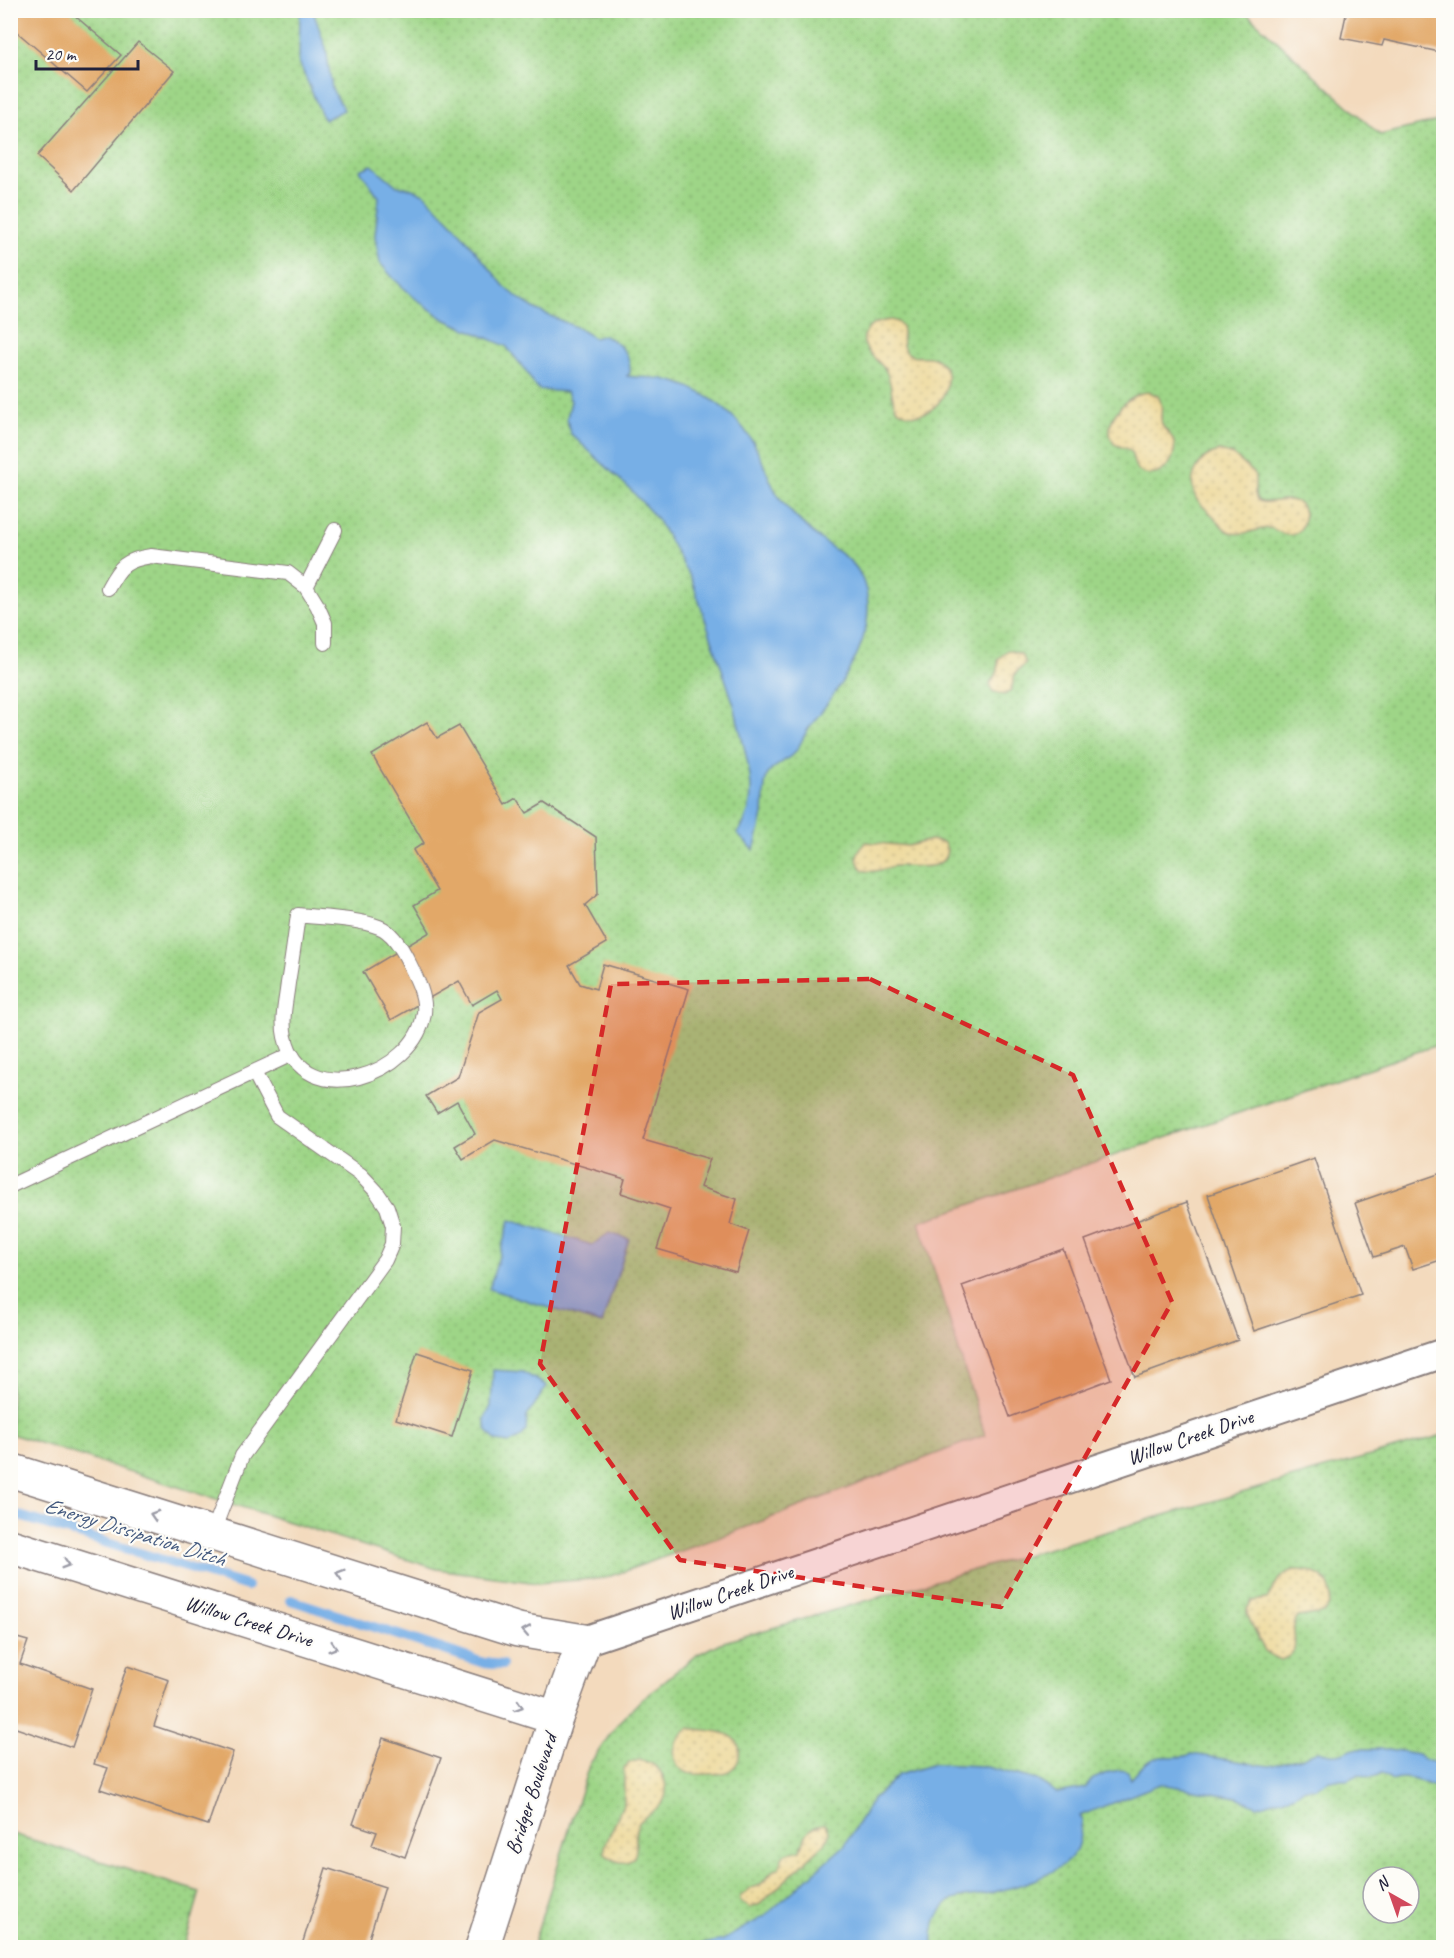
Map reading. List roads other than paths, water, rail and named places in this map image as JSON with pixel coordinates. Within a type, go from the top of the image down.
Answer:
[{"type":"street","name":"Willow Creek Drive","points":[[10,1470],[518,1630],[584,1641],[1443,1353]]},
{"type":"street","name":"Willow Creek Drive","points":[[10,1546],[556,1718]]},
{"type":"street","name":"Bridger Boulevard","points":[[482,1947],[556,1718],[584,1641]]},
{"type":"lane","points":[[306,587],[335,530]]},
{"type":"lane","points":[[108,588],[119,568],[132,559],[151,556],[288,573],[306,587],[317,605],[324,623],[325,643]]},
{"type":"lane","points":[[298,915],[363,923],[382,928],[395,940],[407,958],[422,994],[424,1012],[418,1034],[405,1051],[379,1069],[357,1078],[338,1081],[320,1077],[303,1068],[292,1054],[285,1038],[283,1019],[298,915]]},
{"type":"lane","points":[[10,1186],[292,1054]]},
{"type":"lane","points":[[212,1534],[242,1456],[385,1260],[392,1244],[393,1226],[387,1207],[376,1191],[361,1176],[276,1116],[254,1072]]},
{"type":"water","points":[[300,11],[313,11],[326,48],[332,89],[344,110],[324,120],[299,62]]},
{"type":"water","points":[[372,165],[397,186],[407,187],[424,194],[455,226],[505,287],[521,300],[594,338],[604,335],[615,342],[629,360],[630,373],[627,376],[659,378],[676,382],[701,393],[724,409],[751,439],[776,492],[786,506],[797,519],[848,560],[860,574],[867,594],[868,615],[864,636],[846,675],[797,749],[768,774],[764,788],[763,814],[754,850],[737,834],[746,819],[750,804],[750,772],[735,708],[692,580],[657,519],[631,490],[570,433],[567,418],[571,401],[567,392],[540,390],[506,346],[444,319],[416,299],[380,263],[375,236],[379,197],[360,170]]},
{"type":"water","points":[[510,1220],[592,1245],[609,1233],[629,1239],[602,1324],[489,1289]]},
{"type":"water","points":[[493,1370],[523,1372],[547,1386],[527,1416],[526,1431],[510,1443],[496,1441],[485,1425],[485,1418],[491,1406]]},
{"type":"water","points":[[1351,1749],[1389,1749],[1418,1754],[1424,1760],[1443,1764],[1443,1790],[1411,1779],[1392,1780],[1381,1773],[1370,1777],[1359,1774],[1347,1780],[1329,1780],[1316,1788],[1305,1788],[1295,1795],[1257,1806],[1237,1797],[1160,1784],[1079,1816],[1082,1821],[1075,1852],[1059,1868],[1008,1889],[962,1897],[949,1902],[944,1906],[935,1923],[933,1947],[634,1947],[641,1945],[694,1946],[723,1940],[765,1916],[845,1845],[872,1800],[898,1775],[934,1764],[983,1766],[1037,1780],[1057,1793],[1085,1788],[1093,1779],[1109,1772],[1121,1770],[1128,1772],[1131,1779],[1146,1763],[1160,1757],[1182,1757],[1192,1754],[1269,1766],[1318,1751],[1335,1754]]},
{"type":"waterway","name":"Energy Dissipation Ditch","points":[[10,1513],[247,1586]]},
{"type":"waterway","name":"Energy Dissipation Ditch","points":[[291,1600],[484,1663],[502,1665]]}]
